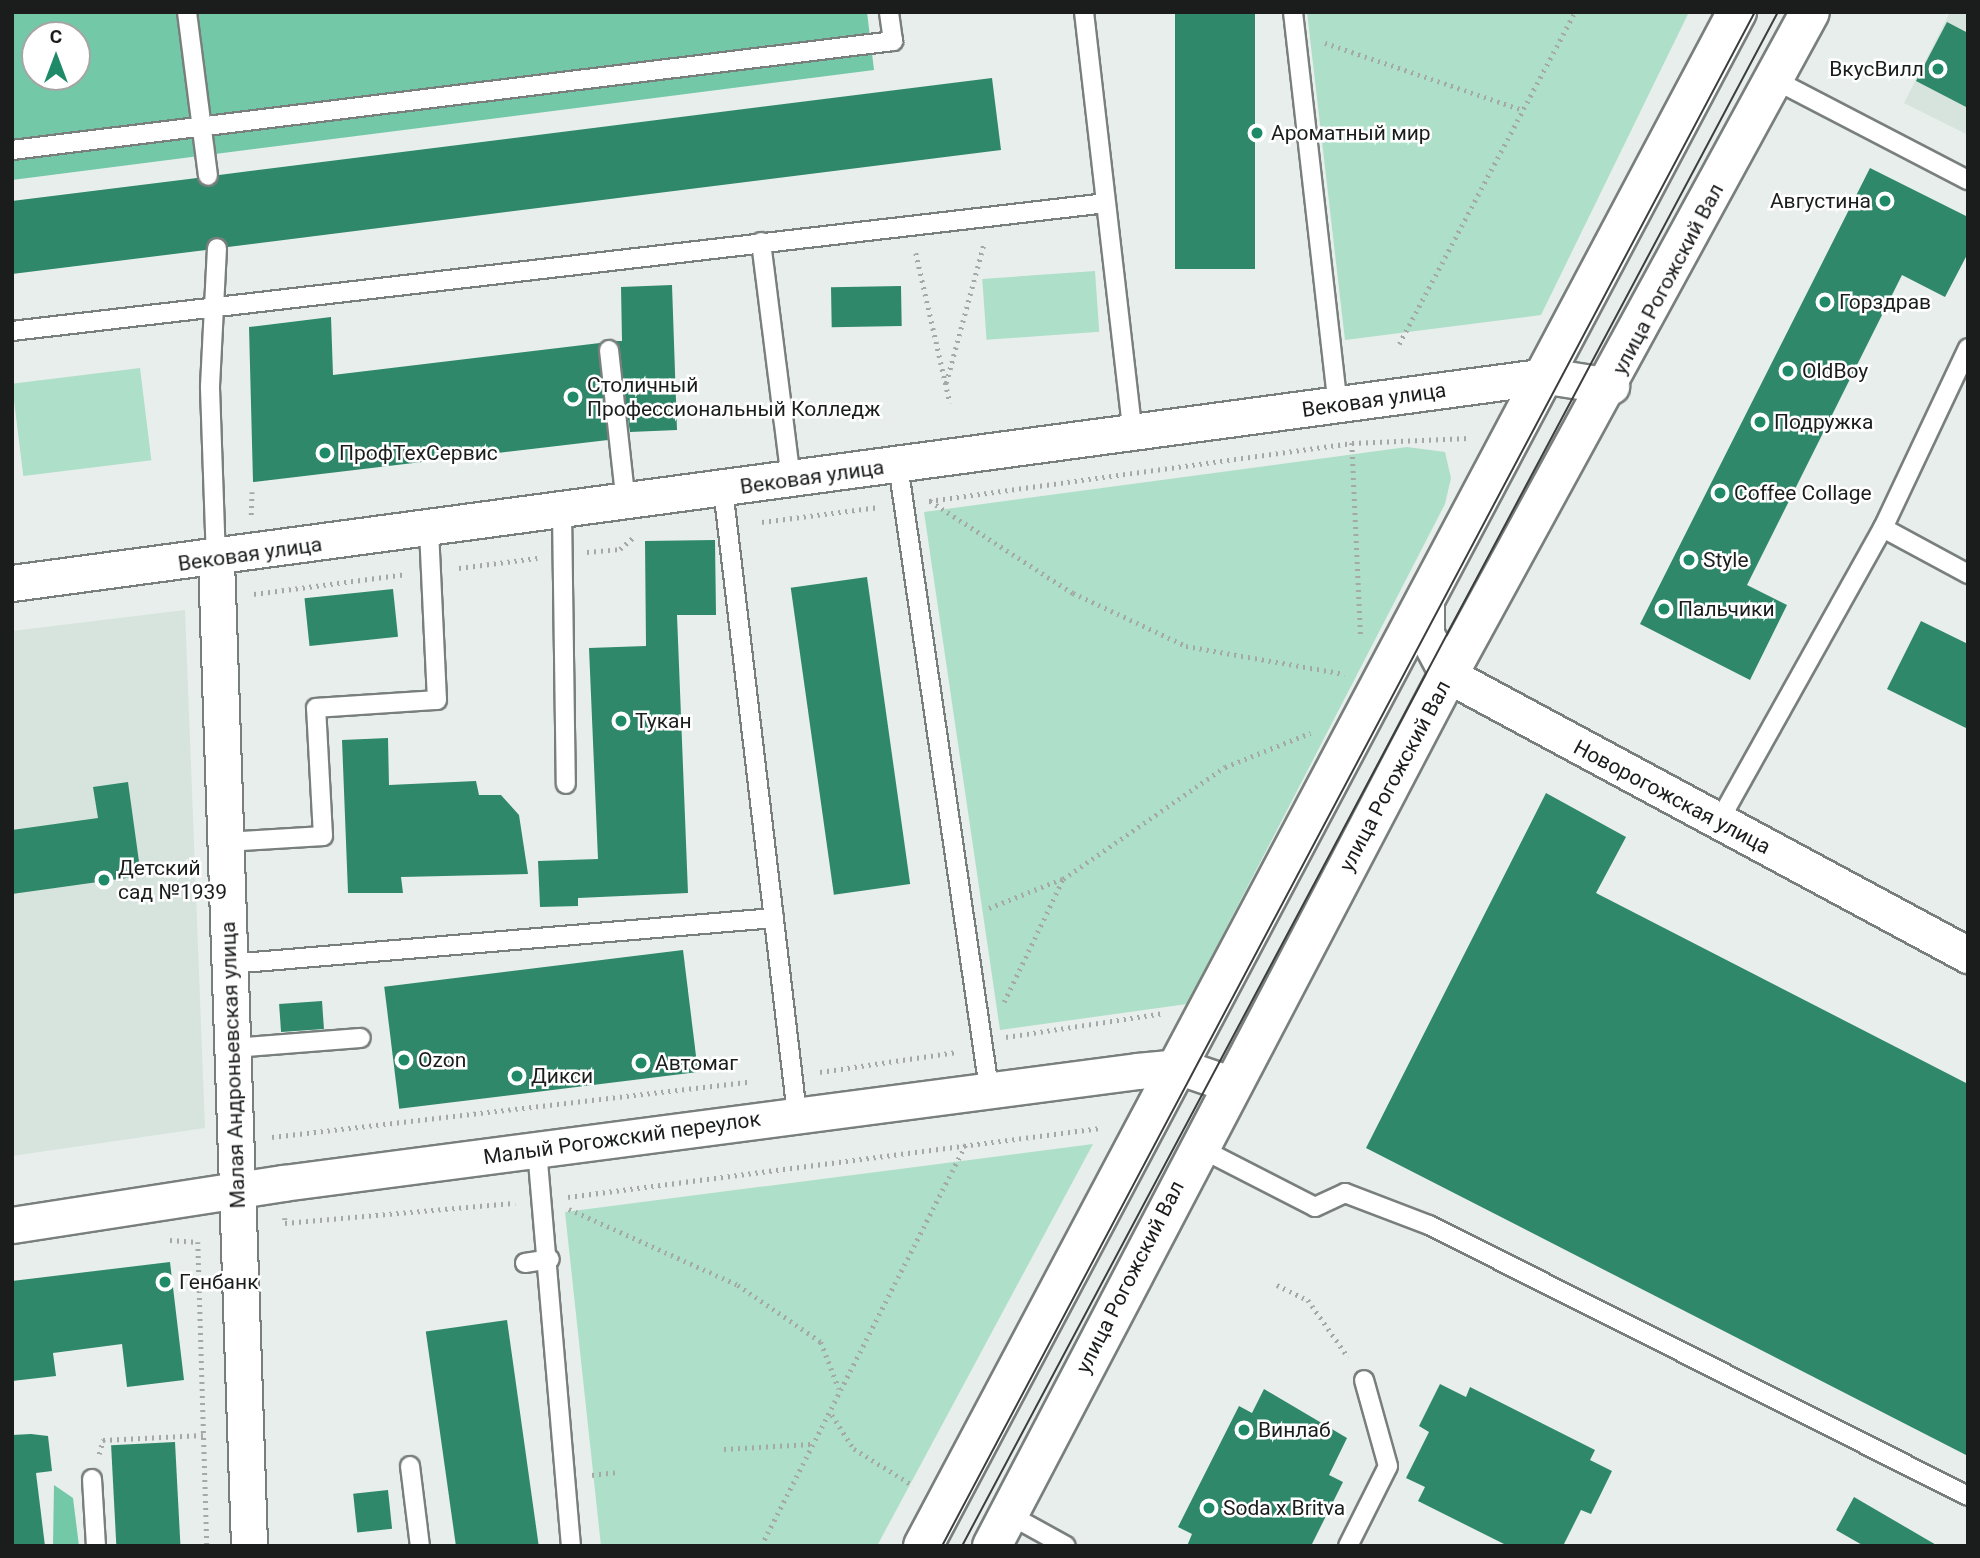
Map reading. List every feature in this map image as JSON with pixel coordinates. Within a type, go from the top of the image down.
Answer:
[{"type":"main road","points":[[923,1546],[1547,376],[1737,12]]},
{"type":"main road","name":"улица Рогожский Вал","points":[[1000,1530],[1197,1146],[1448,675],[1611,386],[1810,12]]},
{"type":"street","name":"Вековая улица","points":[[12,583],[216,559],[562,512],[634,517],[723,489],[1547,376],[1611,386]]},
{"type":"street","name":"Малая Андроньевская улица","points":[[216,559],[249,1546]]},
{"type":"street","points":[[1426,601],[1426,634],[1448,675]]},
{"type":"street","name":"Новорогожская улица","points":[[1448,675],[1718,823],[1968,955]]},
{"type":"street","name":"Малый Рогожский переулок","points":[[12,1225],[283,1183],[989,1089],[1180,1067],[1230,1084]]},
{"type":"lane","points":[[187,12],[208,176]]},
{"type":"lane","points":[[12,150],[893,41],[890,12]]},
{"type":"lane","points":[[1084,12],[1133,433]]},
{"type":"lane","points":[[1293,12],[1338,405]]},
{"type":"lane","points":[[1773,79],[1968,180]]},
{"type":"lane","points":[[12,331],[1106,202]]},
{"type":"lane","points":[[761,242],[791,480]]},
{"type":"lane","name":"Малая Андроньевская улица","points":[[216,559],[210,386],[218,305],[218,248]]},
{"type":"lane","points":[[1718,823],[1883,528],[1968,348]]},
{"type":"lane","points":[[609,349],[634,517]]},
{"type":"lane","points":[[898,465],[964,917],[987,1044],[989,1089]]},
{"type":"lane","points":[[723,489],[797,1114]]},
{"type":"lane","points":[[562,512],[566,784]]},
{"type":"lane","points":[[1883,528],[1968,574]]},
{"type":"lane","points":[[226,842],[323,836],[316,708],[437,700],[429,530]]},
{"type":"lane","points":[[230,964],[774,918]]},
{"type":"lane","points":[[233,1048],[361,1038]]},
{"type":"lane","points":[[1197,1146],[1315,1207],[1345,1193],[1429,1225],[1968,1496]]},
{"type":"lane","points":[[537,1150],[550,1259],[571,1546]]},
{"type":"lane","points":[[524,1263],[550,1259]]},
{"type":"lane","points":[[1348,1546],[1388,1466],[1364,1380]]},
{"type":"lane","points":[[410,1466],[420,1546]]},
{"type":"lane","points":[[92,1479],[96,1546]]},
{"type":"lane","points":[[1000,1530],[1066,1546]]},
{"type":"path","points":[[1399,344],[1575,12]]},
{"type":"path","points":[[1295,32],[1523,110]]},
{"type":"path","points":[[946,384],[992,215]]},
{"type":"path","points":[[910,225],[950,403]]},
{"type":"path","points":[[728,526],[903,505],[1352,443],[1472,438]]},
{"type":"path","points":[[1352,443],[1362,650]]},
{"type":"path","points":[[930,501],[1073,593],[1186,646],[1350,675]]},
{"type":"path","points":[[250,594],[620,548],[634,517]]},
{"type":"path","points":[[964,917],[1063,879],[1225,767],[1315,732]]},
{"type":"path","points":[[987,1044],[1063,879]]},
{"type":"path","points":[[261,1132],[279,1140],[793,1076],[1172,1012]]},
{"type":"path","points":[[279,1140],[285,1223],[544,1200],[1111,1127]]},
{"type":"path","points":[[761,1546],[811,1444],[832,1415],[839,1390],[965,1144]]},
{"type":"path","points":[[544,1200],[610,1223],[700,1272],[738,1285],[821,1342],[839,1390]]},
{"type":"path","points":[[161,1241],[198,1242],[207,1546]]},
{"type":"path","points":[[1277,1285],[1308,1300],[1364,1380]]},
{"type":"path","points":[[832,1415],[854,1449],[922,1492]]},
{"type":"path","points":[[92,1479],[103,1440],[203,1435]]},
{"type":"path","points":[[724,1449],[811,1444]]},
{"type":"shaded area","points":[[1950,12],[1968,12],[1968,135],[1904,103]]},
{"type":"shaded area","name":"Детский сад №1939","points":[[185,610],[205,1128],[12,1156],[12,631]]},
{"type":"green space","points":[[12,12],[867,12],[874,70],[12,180]]},
{"type":"green space","points":[[1307,12],[1689,12],[1541,315],[1345,340]]},
{"type":"green space","points":[[1095,271],[1099,332],[987,340],[982,279]]},
{"type":"green space","points":[[140,368],[151,460],[23,476],[12,384]]},
{"type":"green space","points":[[1407,447],[1445,452],[1451,478],[1445,504],[1187,1004],[1000,1030],[924,512]]},
{"type":"green space","points":[[1093,1144],[877,1546],[601,1546],[565,1212]]},
{"type":"green space","points":[[54,1485],[73,1498],[79,1546],[53,1546]]},
{"type":"building","points":[[1175,12],[1255,12],[1255,269],[1175,269]]},
{"type":"building","points":[[1947,22],[1968,33],[1968,108],[1916,81]]},
{"type":"building","points":[[992,78],[1001,150],[228,247],[217,237],[206,250],[12,274],[12,201],[197,178],[209,187],[219,175]]},
{"type":"building","points":[[1870,168],[1968,217],[1968,253],[1945,297],[1902,275],[1747,585],[1787,605],[1750,680],[1640,624]]},
{"type":"building","points":[[672,285],[677,430],[630,432],[616,341],[622,341],[621,287]]},
{"type":"building","points":[[901,286],[902,326],[832,327],[831,287]]},
{"type":"building","points":[[331,317],[333,375],[600,343],[608,440],[253,482],[249,327]]},
{"type":"building","points":[[715,540],[716,615],[677,615],[688,893],[578,898],[578,906],[540,907],[538,861],[598,859],[589,648],[646,646],[645,541]]},
{"type":"building","points":[[867,577],[910,884],[834,895],[791,588]]},
{"type":"building","points":[[393,589],[398,637],[310,646],[304,598]]},
{"type":"building","points":[[1921,621],[1968,644],[1968,729],[1887,689]]},
{"type":"building","points":[[388,738],[389,785],[476,781],[479,795],[501,795],[519,815],[528,874],[401,877],[403,893],[348,893],[342,740]]},
{"type":"building","points":[[128,782],[141,876],[12,894],[12,830],[98,818],[93,787]]},
{"type":"building","points":[[1546,793],[1626,837],[1596,893],[1968,1084],[1968,1456],[1366,1148]]},
{"type":"building","points":[[683,950],[698,1072],[399,1109],[384,987]]},
{"type":"building","points":[[322,1001],[324,1029],[281,1032],[279,1004]]},
{"type":"building","points":[[170,1262],[184,1380],[127,1387],[122,1344],[53,1353],[56,1376],[12,1381],[12,1281]]},
{"type":"building","points":[[507,1320],[539,1546],[456,1546],[426,1331]]},
{"type":"building","points":[[1440,1384],[1466,1397],[1470,1387],[1595,1450],[1590,1460],[1612,1471],[1591,1514],[1581,1510],[1563,1546],[1508,1546],[1418,1501],[1425,1487],[1406,1478],[1429,1432],[1419,1426]]},
{"type":"building","points":[[1264,1389],[1347,1438],[1329,1475],[1343,1482],[1311,1546],[1187,1546],[1192,1534],[1178,1527],[1239,1406],[1252,1413]]},
{"type":"building","points":[[12,1435],[48,1436],[52,1471],[36,1473],[45,1546],[12,1546]]},
{"type":"building","points":[[175,1442],[180,1546],[116,1546],[111,1445]]},
{"type":"building","points":[[388,1490],[392,1529],[357,1532],[353,1494]]},
{"type":"building","points":[[1854,1497],[1938,1546],[1864,1546],[1836,1530]]},
{"type":"tram line","points":[[942,1546],[1755,12]]},
{"type":"tram line","points":[[962,1546],[1778,12]]},
{"type":"place","name":"ВкусВилл","points":[[1938,69]]},
{"type":"place","name":"Ароматный мир","points":[[1257,133]]},
{"type":"place","name":"Августина","points":[[1885,201]]},
{"type":"place","name":"Горздрав","points":[[1825,302]]},
{"type":"place","name":"OldBoy","points":[[1788,371]]},
{"type":"place","name":"Столичный Профессиональный Колледж","points":[[573,397]]},
{"type":"place","name":"Подружка","points":[[1760,422]]},
{"type":"place","name":"ПрофТехСервис","points":[[325,453]]},
{"type":"place","name":"Coffee Collage","points":[[1720,493]]},
{"type":"place","name":"Style","points":[[1689,560]]},
{"type":"place","name":"Пальчики","points":[[1664,609]]},
{"type":"place","name":"Тукан","points":[[621,721]]},
{"type":"place","name":"Детский сад №1939","points":[[104,880]]},
{"type":"place","name":"Ozon","points":[[404,1060]]},
{"type":"place","name":"Автомаг","points":[[641,1063]]},
{"type":"place","name":"Дикси","points":[[517,1076]]},
{"type":"place","name":"Генбанк","points":[[165,1282]]},
{"type":"place","name":"Винлаб","points":[[1244,1430]]},
{"type":"place","name":"Soda x Britva","points":[[1209,1508]]}]
